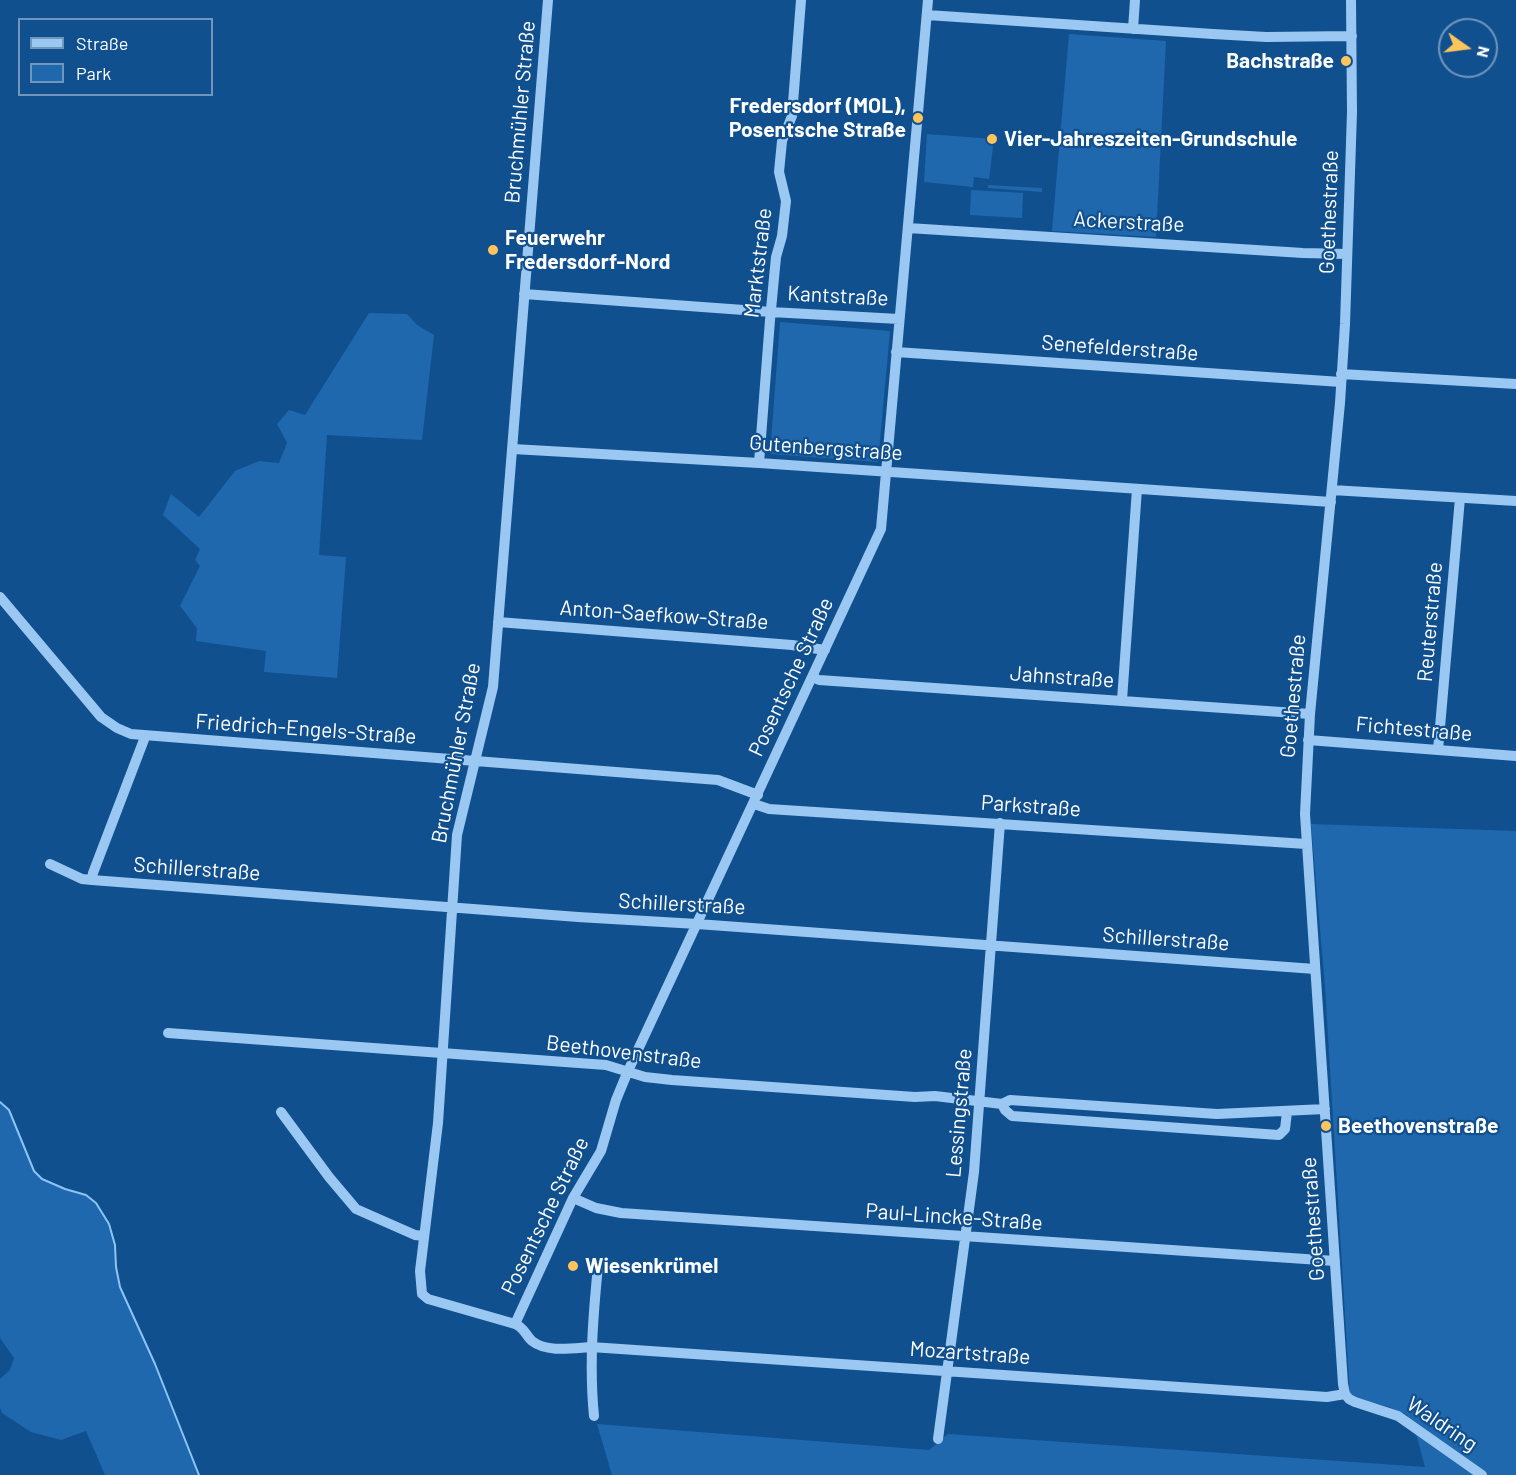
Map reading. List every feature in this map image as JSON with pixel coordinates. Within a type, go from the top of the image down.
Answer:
[{"type":"street","name":"Bruchmühler Straße","points":[[548,0],[493,687],[457,835],[438,1123],[420,1271],[422,1294],[428,1299],[520,1326],[530,1340],[537,1345],[567,1349],[591,1347]]},
{"type":"street","name":"Marktstraße","points":[[759,463],[776,258],[782,236],[786,201],[779,172],[782,141],[792,116],[801,0]]},
{"type":"street","name":"Posentsche Straße","points":[[515,1324],[573,1198],[601,1151],[616,1100],[628,1071],[881,529],[928,0]]},
{"type":"street","points":[[1133,29],[1135,0]]},
{"type":"street","name":"Goethestraße","points":[[1345,1394],[1306,844],[1305,796],[1310,714],[1341,378],[1352,112],[1351,0]]},
{"type":"street","points":[[927,15],[1266,37],[1352,36]]},
{"type":"street","name":"Ackerstraße","points":[[908,228],[1347,254]]},
{"type":"street","name":"Kantstraße","points":[[524,294],[899,319]]},
{"type":"street","name":"Senefelderstraße","points":[[897,352],[1341,378],[1516,384]]},
{"type":"street","name":"Gutenbergstraße","points":[[513,449],[759,463],[1331,502]]},
{"type":"street","points":[[1122,700],[1137,489]]},
{"type":"street","points":[[1332,490],[1516,501]]},
{"type":"street","name":"Reuterstraße","points":[[1438,750],[1460,498]]},
{"type":"street","name":"Friedrich-Engels-Straße","points":[[0,597],[101,717],[131,734],[145,737],[718,780],[756,799]]},
{"type":"street","name":"Anton-Saefkow-Straße","points":[[498,622],[792,645],[825,650]]},
{"type":"street","name":"Jahnstraße","points":[[812,677],[819,680],[1310,714]]},
{"type":"street","points":[[92,880],[145,737]]},
{"type":"street","name":"Fichtestraße","points":[[1308,740],[1516,756]]},
{"type":"street","name":"Parkstraße","points":[[756,799],[769,809],[1306,844]]},
{"type":"street","name":"Lessingstraße","points":[[938,1439],[974,1173],[1000,824]]},
{"type":"street","name":"Schillerstraße","points":[[50,864],[82,879],[92,880],[1315,969]]},
{"type":"street","name":"Beethovenstraße","points":[[168,1033],[606,1065],[645,1077],[672,1080],[915,1097],[935,1096],[1002,1104],[1010,1100],[1217,1113],[1325,1109]]},
{"type":"street","name":"Beethovenstraße","points":[[1002,1104],[1012,1116],[1279,1135],[1285,1129],[1287,1112]]},
{"type":"street","points":[[281,1112],[329,1177],[357,1209],[415,1235],[424,1236]]},
{"type":"street","name":"Paul-Lincke-Straße","points":[[573,1198],[596,1208],[621,1214],[1335,1261]]},
{"type":"street","points":[[594,1416],[591,1390],[591,1347],[598,1266]]},
{"type":"street","name":"Mozartstraße","points":[[591,1347],[1328,1397],[1345,1394]]},
{"type":"street","name":"Waldring","points":[[1345,1394],[1355,1402],[1398,1416],[1482,1475]]},
{"type":"green space","points":[[1069,34],[1166,41],[1156,237],[1052,231]]},
{"type":"green space","points":[[927,134],[994,139],[989,179],[974,177],[973,187],[924,182]]},
{"type":"green space","points":[[988,185],[1042,188],[1042,192],[988,188]]},
{"type":"green space","points":[[971,190],[1023,193],[1022,218],[970,215]]},
{"type":"green space","points":[[369,313],[407,314],[417,325],[434,335],[422,440],[327,435],[319,555],[346,557],[337,678],[264,672],[266,651],[196,641],[197,628],[180,606],[200,566],[195,560],[200,549],[163,515],[171,494],[199,517],[235,471],[259,461],[279,463],[287,443],[277,424],[289,410],[305,415]]},
{"type":"green space","points":[[780,322],[890,331],[878,462],[770,454]]},
{"type":"green space","points":[[1311,824],[1516,831],[1516,1475],[612,1475],[597,1424],[929,1450],[948,1434],[1425,1467],[1417,1437],[1407,1415],[1389,1407],[1350,1396],[1325,987]]},
{"type":"green space","points":[[0,1102],[9,1110],[34,1171],[43,1179],[86,1195],[96,1203],[109,1224],[115,1245],[120,1287],[155,1364],[199,1475],[105,1475],[86,1431],[61,1440],[31,1432],[2,1413],[0,1379],[10,1370],[14,1358],[0,1338]]},
{"type":"waterway","points":[[0,1102],[9,1110],[34,1171],[42,1179],[86,1195],[96,1203],[109,1224],[115,1245],[120,1287],[155,1364],[199,1475]]},
{"type":"place","name":"Bachstraße","points":[[1346,61]]},
{"type":"place","name":"Fredersdorf (MOL), Posentsche Straße","points":[[918,118]]},
{"type":"place","name":"Vier-Jahreszeiten-Grundschule","points":[[992,139]]},
{"type":"place","name":"Feuerwehr Fredersdorf-Nord","points":[[493,250]]},
{"type":"place","name":"Beethovenstraße","points":[[1326,1126]]},
{"type":"place","name":"Wiesenkrümel","points":[[573,1266]]}]
